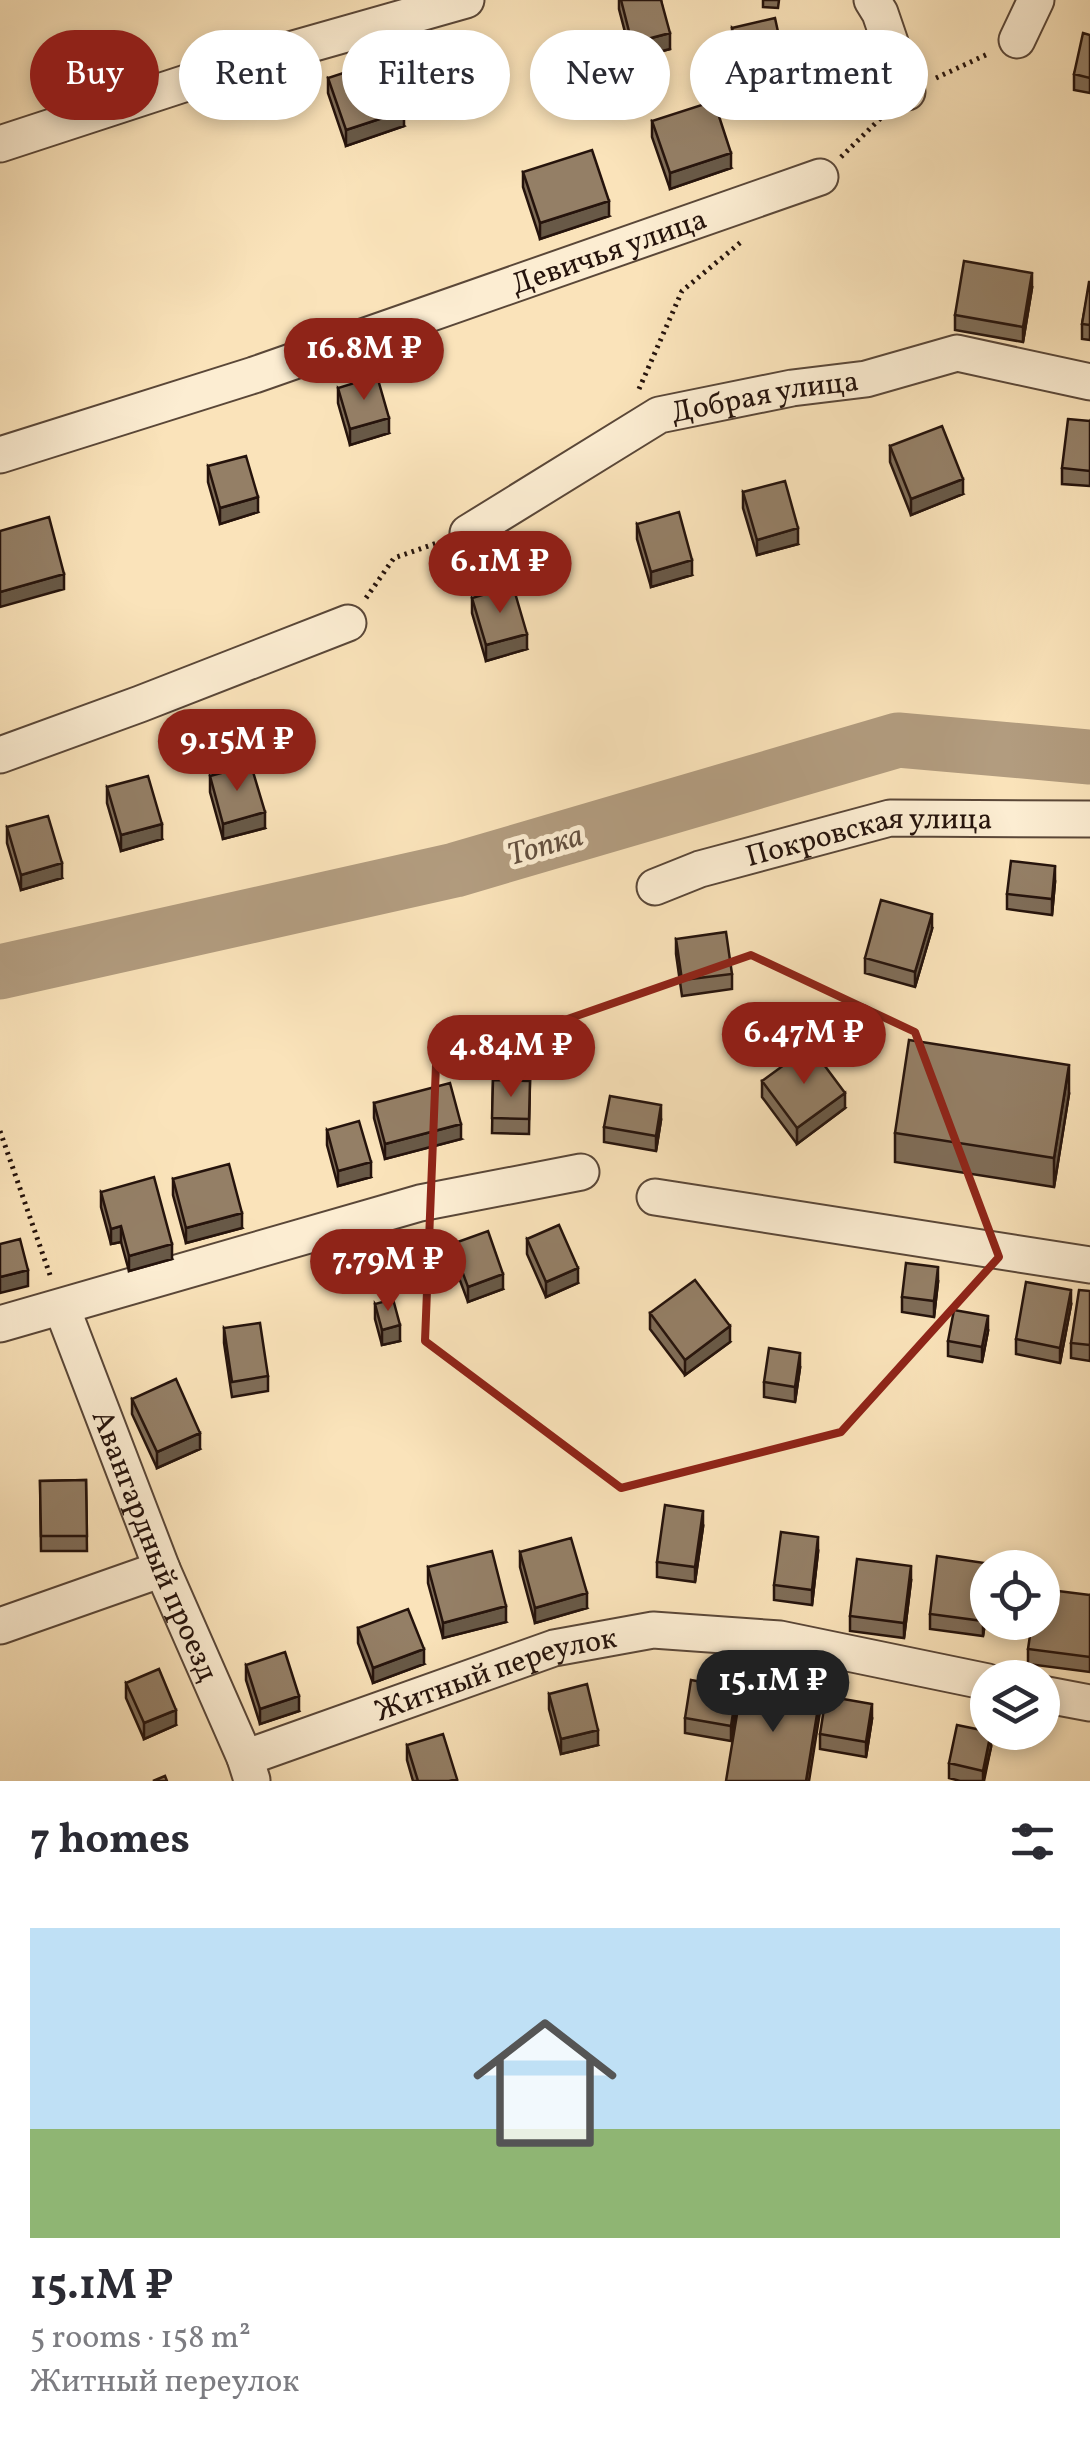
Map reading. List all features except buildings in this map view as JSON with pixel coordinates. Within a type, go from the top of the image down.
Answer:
[{"type":"street","points":[[0,144],[272,55],[466,0]]},
{"type":"street","points":[[872,0],[886,30]]},
{"type":"street","points":[[1018,40],[1036,0]]},
{"type":"street","name":"Девичья улица","points":[[0,455],[254,375],[820,176]]},
{"type":"street","name":"Добрая улица","points":[[468,533],[660,416],[792,388],[866,379],[957,353],[1090,382]]},
{"type":"street","points":[[0,755],[348,624]]},
{"type":"street","name":"Покровская улица","points":[[655,886],[700,869],[890,818],[1090,820]]},
{"type":"street","points":[[0,1324],[420,1203],[580,1172]]},
{"type":"street","points":[[656,1198],[1090,1266]]},
{"type":"street","name":"Авангардный проезд","points":[[62,1308],[162,1569],[248,1769]]},
{"type":"street","points":[[0,1626],[162,1569]]},
{"type":"street","name":"Житный переулок","points":[[248,1769],[554,1648],[653,1630],[780,1640],[970,1678]]},
{"type":"street","points":[[1060,1697],[1090,1703]]},
{"type":"path","points":[[638,392],[682,290]]},
{"type":"path","points":[[348,624],[394,558],[468,533]]},
{"type":"path","points":[[0,1131],[62,1308]]},
{"type":"highlighted area","points":[[751,955],[915,1032],[999,1257],[841,1432],[621,1488],[425,1341],[436,1065]]},
{"type":"waterway","name":"Топка","points":[[0,972],[455,870],[898,740],[1090,757]]}]
